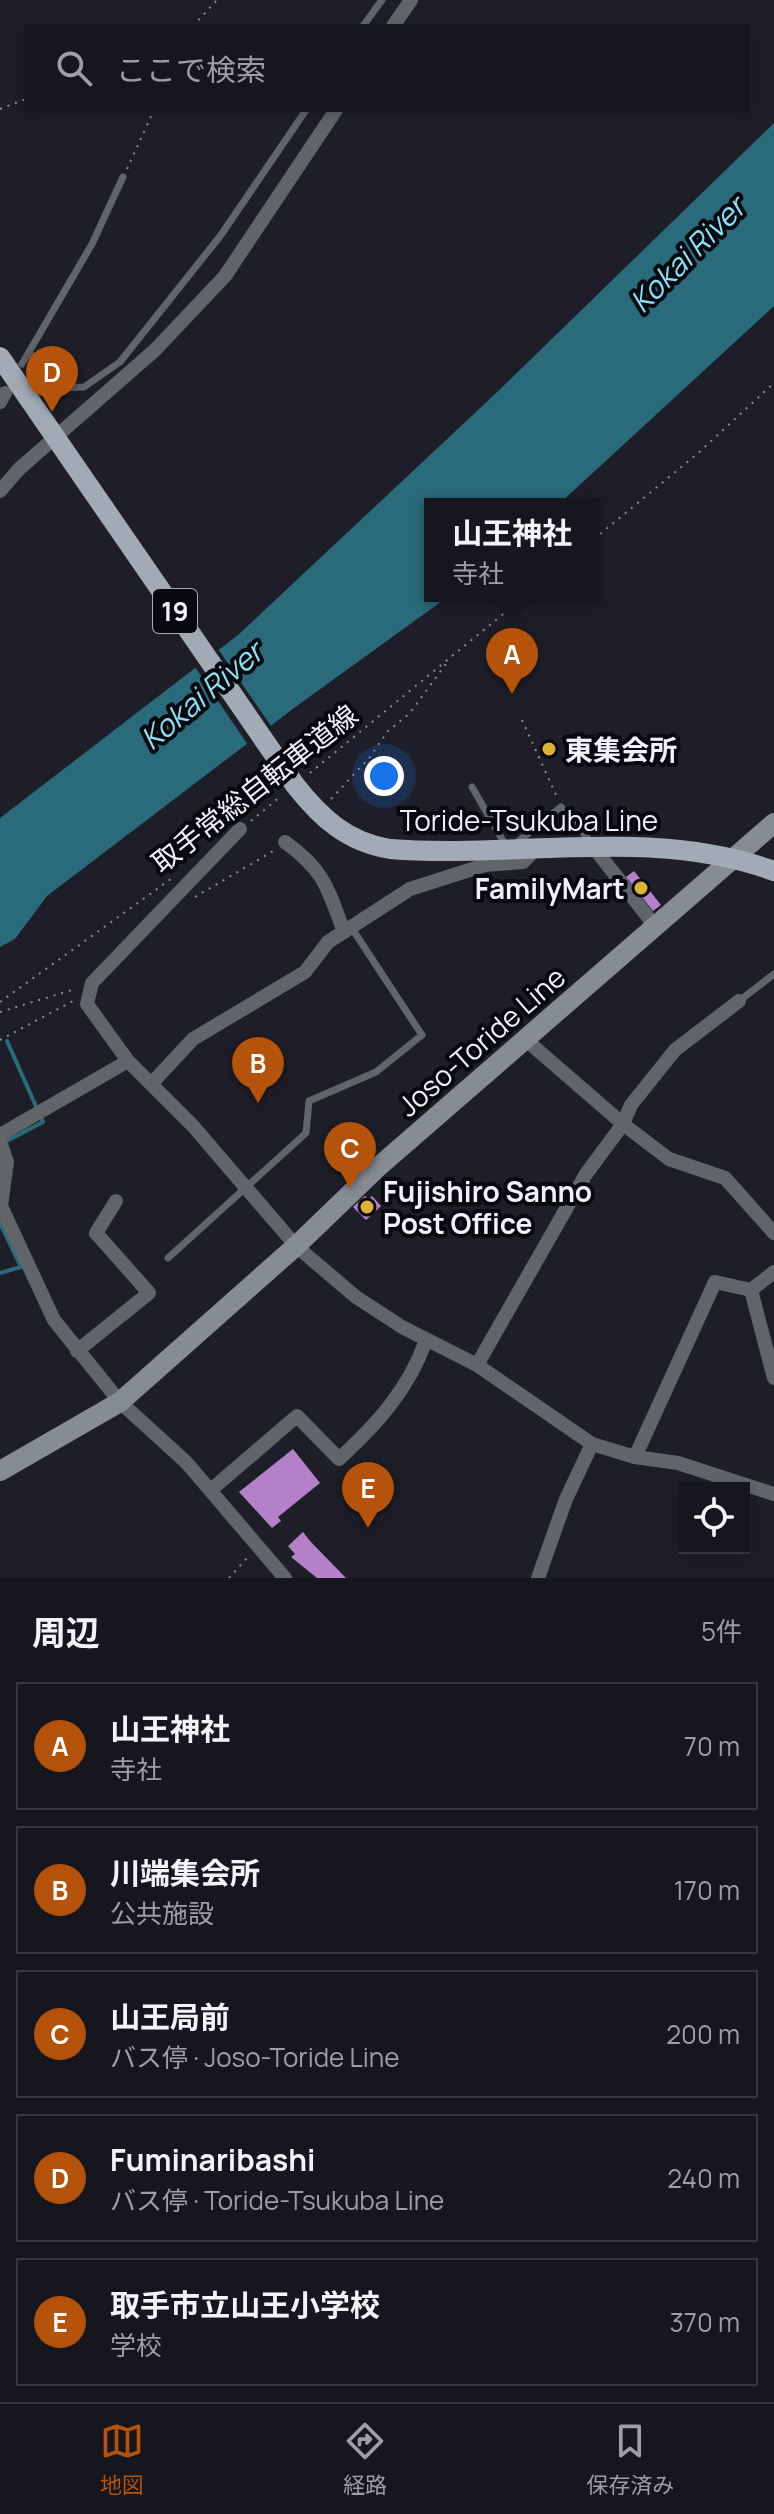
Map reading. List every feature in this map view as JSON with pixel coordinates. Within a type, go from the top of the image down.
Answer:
[{"type":"main road","name":"Toride-Tsukuba Line","points":[[0,357],[291,779],[324,819],[356,840],[373,846],[414,851],[677,849],[734,858],[774,871]]},
{"type":"main road","name":"Joso-Toride Line","points":[[0,1471],[120,1402],[296,1246],[377,1168],[774,823]]},
{"type":"street","points":[[394,24],[411,0]]},
{"type":"street","points":[[0,491],[19,469],[59,443],[155,350],[225,276],[335,112]]},
{"type":"street","points":[[240,829],[91,988],[87,1004],[128,1061],[247,1186],[296,1246],[356,1297],[426,1340],[477,1365],[539,1404],[592,1444],[635,1457],[678,1463],[774,1494]]},
{"type":"street","points":[[285,842],[312,862],[325,882],[347,930]]},
{"type":"street","points":[[151,1084],[193,1039],[305,972],[328,942],[410,889],[485,865],[523,862],[536,849]]},
{"type":"street","points":[[595,849],[655,926]]},
{"type":"street","points":[[477,1365],[586,1174],[623,1124],[631,1105],[675,1050],[739,1001]]},
{"type":"street","points":[[526,1040],[623,1124],[669,1159],[725,1178],[772,1225]]},
{"type":"street","points":[[128,1061],[0,1138],[7,1162],[1,1206],[54,1320],[77,1351],[120,1402],[212,1489],[285,1578]]},
{"type":"street","points":[[77,1351],[149,1293],[96,1233],[116,1201]]},
{"type":"street","points":[[751,1290],[774,1272]]},
{"type":"street","points":[[635,1457],[715,1282],[751,1290]]},
{"type":"street","points":[[751,1290],[774,1378]]},
{"type":"street","points":[[212,1489],[297,1416],[339,1459],[368,1433],[398,1397],[416,1368],[426,1340]]},
{"type":"street","points":[[538,1578],[566,1499],[592,1444]]},
{"type":"lane","points":[[364,24],[382,0]]},
{"type":"lane","points":[[29,352],[56,388],[84,387],[120,362],[221,235],[305,112]]},
{"type":"lane","points":[[22,364],[92,244],[123,177]]},
{"type":"lane","points":[[472,787],[508,849],[561,807],[569,811],[595,849]]},
{"type":"lane","points":[[168,1258],[306,1133],[309,1101],[376,1072],[422,1035],[347,930]]},
{"type":"lane","points":[[739,1001],[774,974]]},
{"type":"path","points":[[195,24],[217,0]]},
{"type":"path","points":[[0,109],[24,100]]},
{"type":"path","points":[[123,177],[153,112]]},
{"type":"path","points":[[600,534],[697,454],[774,383]]},
{"type":"path","name":"取手常総自転車道線","points":[[240,829],[291,779],[518,602]]},
{"type":"path","points":[[326,804],[370,757],[387,732],[410,713],[451,657]]},
{"type":"path","points":[[522,720],[561,807]]},
{"type":"path","points":[[173,901],[195,897],[285,842]]},
{"type":"path","name":"取手常総自転車道線","points":[[0,1002],[174,877]]},
{"type":"path","points":[[0,1012],[91,988]]},
{"type":"path","points":[[0,1040],[91,988]]},
{"type":"path","points":[[229,1578],[243,1561],[261,1548]]},
{"type":"water","name":"Kokai River","points":[[774,123],[774,306],[566,498],[424,498],[424,602],[441,602],[294,708],[47,896],[15,939],[0,947],[0,818],[238,635],[493,396]]},
{"type":"pier","points":[[216,646],[273,729],[250,748],[193,664]]},
{"type":"building","points":[[634,871],[661,905],[653,911],[626,877]]},
{"type":"building","points":[[365,1196],[369,1199],[372,1196],[381,1206],[366,1220],[353,1207]]},
{"type":"building","points":[[293,1449],[320,1483],[278,1517],[281,1521],[272,1528],[239,1492]]},
{"type":"building","points":[[303,1532],[346,1578],[317,1578],[291,1557],[295,1554],[288,1546]]},
{"type":"waterway","points":[[5,1142],[43,1122],[7,1041]]},
{"type":"waterway","points":[[0,1223],[21,1267],[0,1273]]},
{"type":"place","name":"Fuminaribashi","points":[[52,412]]},
{"type":"place","name":"山王神社","points":[[512,694]]},
{"type":"place","name":"東集会所","points":[[549,749]]},
{"type":"place","name":"FamilyMart","points":[[641,888]]},
{"type":"place","name":"川端集会所","points":[[258,1103]]},
{"type":"place","name":"山王局前","points":[[350,1188]]},
{"type":"place","name":"Fujishiro Sanno Post Office","points":[[367,1207]]},
{"type":"place","name":"取手市立山王小学校","points":[[368,1528]]}]
